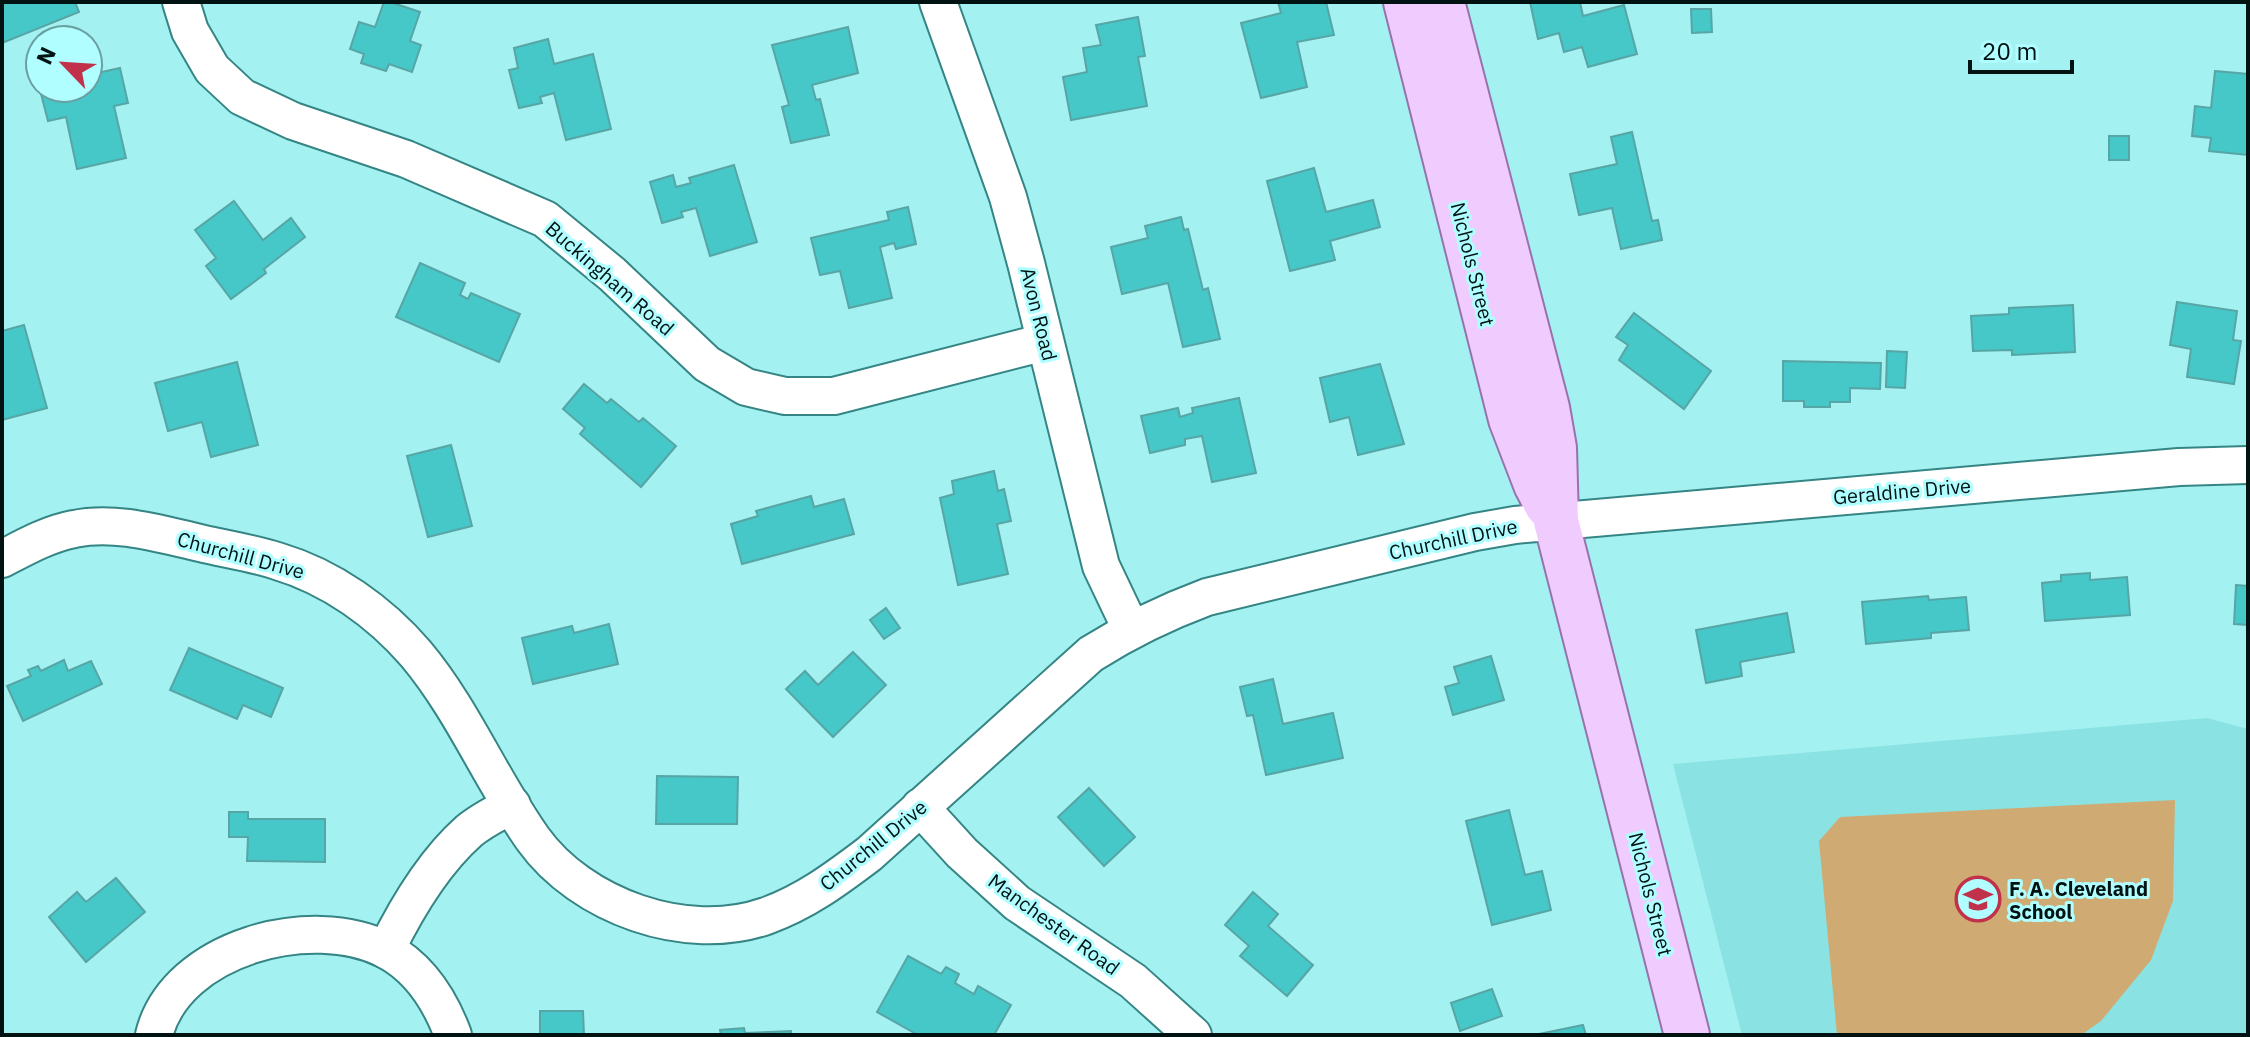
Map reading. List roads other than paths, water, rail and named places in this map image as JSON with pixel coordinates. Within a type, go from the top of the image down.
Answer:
[{"type":"main road","name":"Nichols Street","points":[[1406,2],[1511,419],[1536,484],[1556,521]]},
{"type":"main road","name":"Nichols Street","points":[[1442,2],[1547,408],[1554,448],[1556,521],[1687,1035]]},
{"type":"street","name":"Buckingham Road","points":[[181,2],[190,31],[212,69],[242,97],[293,121],[406,159],[545,219],[612,274],[707,364],[746,387],[785,396],[834,396],[1045,342]]},
{"type":"street","name":"Avon Road","points":[[938,2],[1008,197],[1101,566],[1131,629]]},
{"type":"street","name":"Geraldine Drive","points":[[1556,521],[2164,468],[2248,465]]},
{"type":"street","name":"Churchill Drive","points":[[2,559],[38,540],[76,528],[112,527],[277,560],[312,574],[349,594],[416,655],[444,694],[532,837],[550,860],[575,882],[608,901],[647,917],[685,925],[724,924],[763,917],[799,902],[833,881],[869,854],[1091,654],[1168,611],[1207,597],[1475,532],[1556,521]]},
{"type":"street","points":[[386,950],[416,895],[450,851],[488,817],[512,805]]},
{"type":"street","name":"Manchester Road","points":[[920,807],[962,853],[1017,903],[1133,981],[1193,1035]]},
{"type":"street","points":[[154,1035],[165,1007],[177,989],[219,957],[249,945],[311,936],[337,937],[386,950],[420,975],[434,993],[453,1035]]},
{"type":"place","name":"F. A. Cleveland School","points":[[1978,899]]}]
